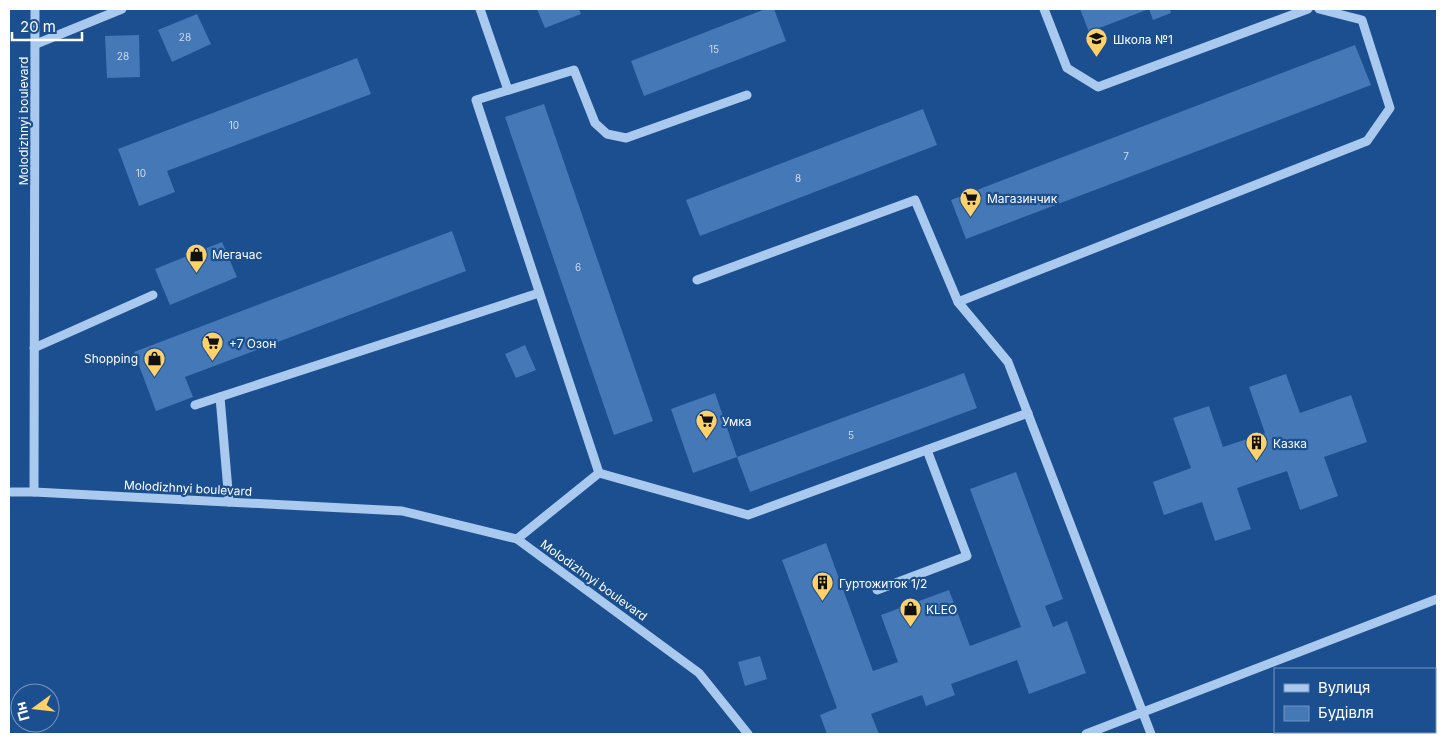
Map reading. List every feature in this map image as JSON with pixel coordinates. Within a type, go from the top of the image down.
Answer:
[{"type":"street","name":"Molodizhnyi boulevard","points":[[36,9],[34,492],[402,511],[517,539],[699,672],[748,734]]},
{"type":"street","points":[[36,44],[122,9]]},
{"type":"street","points":[[480,9],[508,90]]},
{"type":"street","points":[[1044,9],[1067,68],[1098,87],[1308,9]]},
{"type":"street","points":[[958,302],[1367,141],[1390,108],[1362,20],[1319,9]]},
{"type":"street","points":[[600,473],[476,100],[574,70],[594,124],[607,134],[626,138],[747,96]]},
{"type":"street","points":[[697,280],[915,200],[958,302],[1008,362],[1151,734]]},
{"type":"street","points":[[195,405],[539,293]]},
{"type":"street","points":[[34,348],[153,295]]},
{"type":"street","points":[[220,397],[229,502]]},
{"type":"street","points":[[600,473],[748,515],[1028,413]]},
{"type":"street","points":[[877,590],[967,556],[927,450]]},
{"type":"street","points":[[517,539],[600,473]]},
{"type":"street","points":[[9,492],[34,492]]},
{"type":"street","points":[[1086,734],[1437,600]]},
{"type":"building","points":[[537,9],[579,9],[581,14],[545,28]]},
{"type":"building","points":[[765,9],[774,9],[786,41],[644,96],[631,61]]},
{"type":"building","points":[[1080,9],[1149,9],[1089,32]]},
{"type":"building","points":[[1149,9],[1170,9],[1171,13],[1153,20]]},
{"type":"building","points":[[197,14],[211,44],[172,62],[158,30]]},
{"type":"building","points":[[139,35],[140,77],[107,78],[105,36]]},
{"type":"building","points":[[1355,45],[1371,85],[966,239],[951,200]]},
{"type":"building","points":[[357,58],[371,94],[167,171],[175,192],[139,206],[118,149]]},
{"type":"building","points":[[544,104],[653,421],[614,435],[505,117]]},
{"type":"building","points":[[923,109],[937,145],[700,236],[686,200]]},
{"type":"building","points":[[452,231],[466,271],[185,377],[193,397],[156,411],[134,352]]},
{"type":"building","name":"Мегачас","points":[[222,242],[237,277],[170,305],[155,269]]},
{"type":"building","points":[[525,345],[536,370],[516,378],[505,354]]},
{"type":"building","points":[[964,373],[977,408],[750,492],[737,457]]},
{"type":"building","name":"Казка","points":[[1286,374],[1300,413],[1351,395],[1367,442],[1324,457],[1338,496],[1300,510],[1287,471],[1237,488],[1251,529],[1215,541],[1202,502],[1164,515],[1153,482],[1191,468],[1173,418],[1209,406],[1223,447],[1265,433],[1249,387]]},
{"type":"building","name":"Умка","points":[[715,393],[737,457],[693,473],[671,409]]},
{"type":"building","name":"Гуртожиток 1/2","points":[[1016,472],[1063,599],[1045,606],[1053,627],[1067,621],[1086,673],[1029,694],[1017,660],[951,684],[955,695],[926,706],[922,695],[871,714],[879,734],[827,734],[820,715],[837,708],[782,560],[826,543],[873,671],[898,662],[881,615],[949,590],[970,646],[1021,627],[970,489]]},
{"type":"building","points":[[760,656],[767,679],[745,686],[738,662]]},
{"type":"place","name":"Школа №1","points":[[1097,58]]},
{"type":"place","name":"Магазинчик","points":[[971,217]]},
{"type":"place","name":"Мегачас","points":[[196,273]]},
{"type":"place","name":"+7 Озон","points":[[213,362]]},
{"type":"place","name":"Shopping","points":[[154,377]]},
{"type":"place","name":"Умка","points":[[706,440]]},
{"type":"place","name":"Казка","points":[[1257,462]]},
{"type":"place","name":"Гуртожиток 1/2","points":[[823,602]]},
{"type":"place","name":"KLEO","points":[[910,628]]}]
